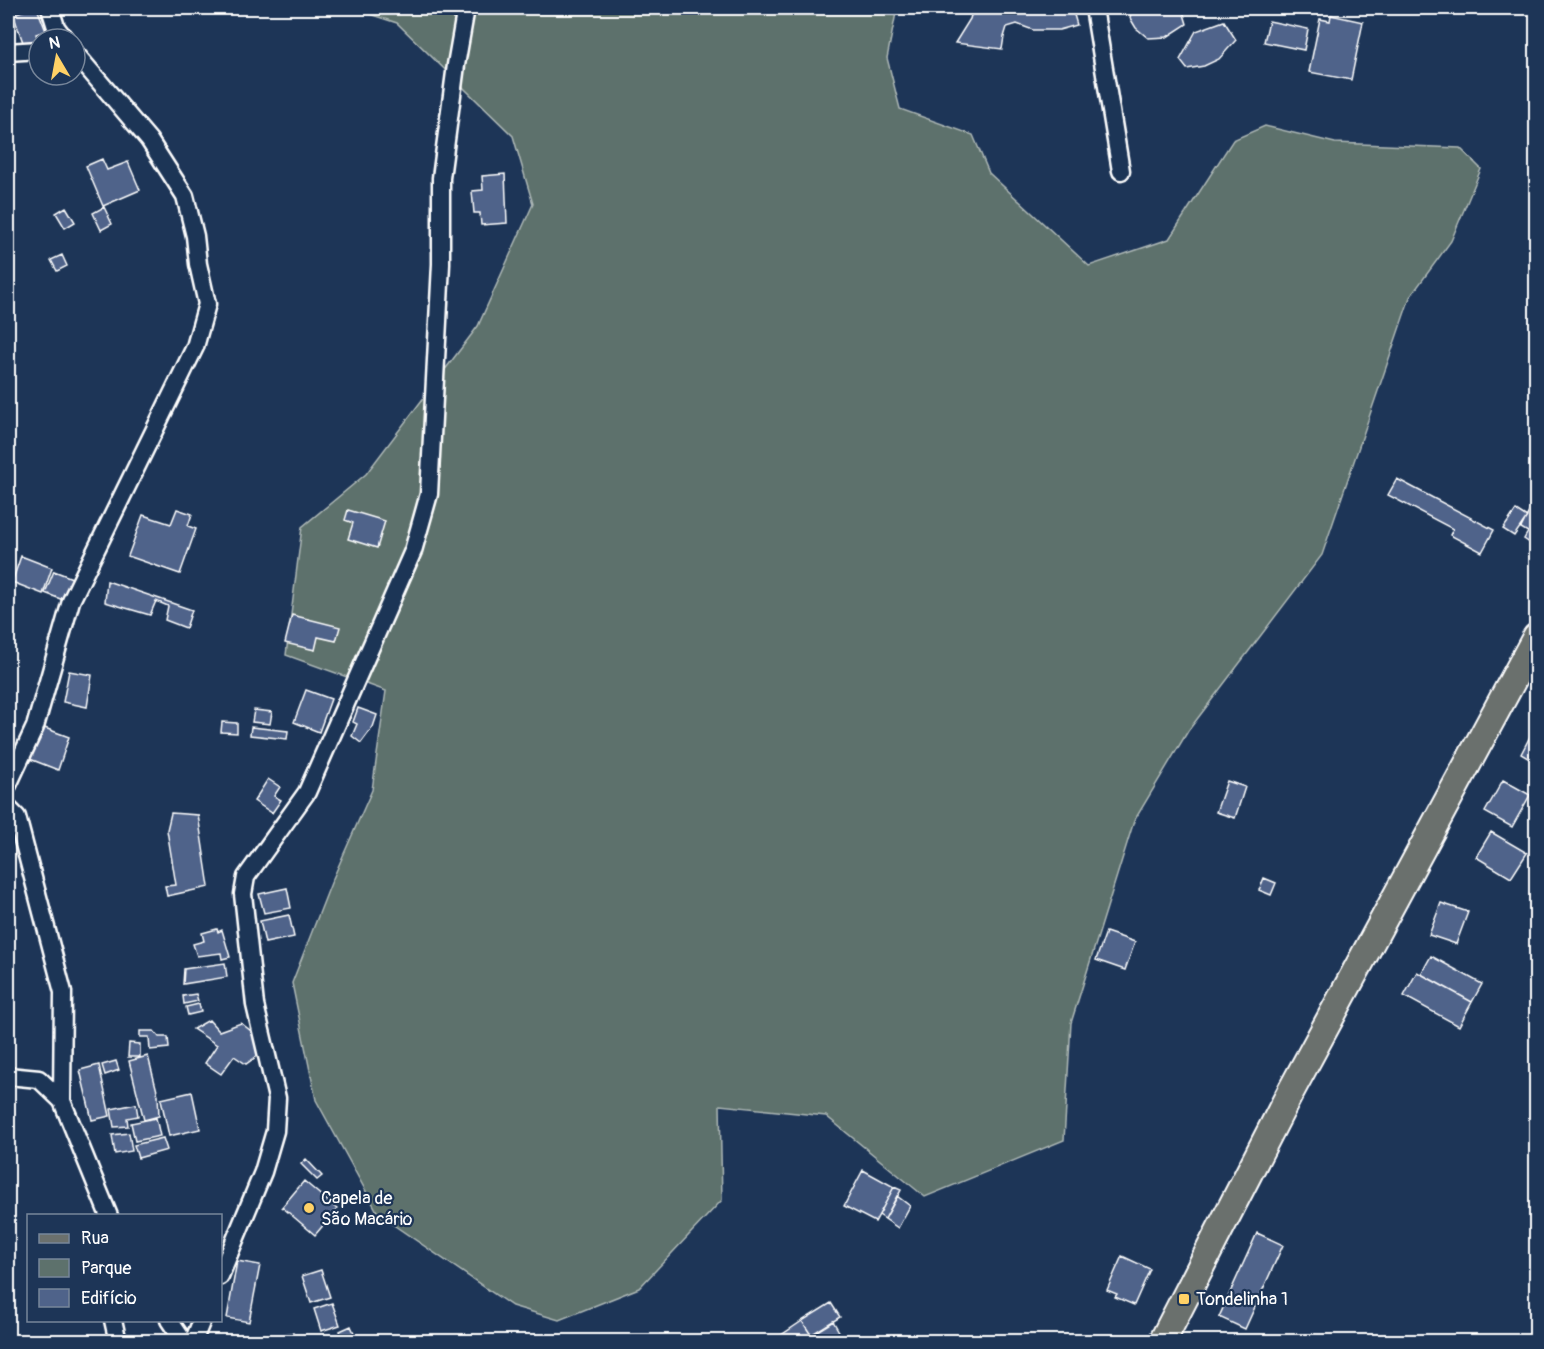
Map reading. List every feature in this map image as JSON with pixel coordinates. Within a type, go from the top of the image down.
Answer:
[{"type":"main road","points":[[1162,1341],[1297,1081],[1536,637]]},
{"type":"street","points":[[50,8],[56,27]]},
{"type":"street","points":[[222,1271],[263,1172],[276,1120],[277,1098],[255,1005],[243,894],[246,877],[307,792],[413,551],[429,494],[441,264],[441,178],[466,8]]},
{"type":"street","points":[[1094,8],[1121,171]]},
{"type":"street","points":[[8,52],[27,51]]},
{"type":"street","points":[[8,785],[35,727],[71,601],[195,347],[207,304],[198,264],[195,236],[185,196],[149,140],[87,66]]},
{"type":"street","points":[[8,808],[17,818],[63,992],[62,1101],[109,1214]]},
{"type":"street","points":[[8,1076],[39,1079],[62,1101]]},
{"type":"street","points":[[113,1322],[118,1341]]},
{"type":"street","points":[[170,1322],[184,1341]]},
{"type":"street","points":[[193,1341],[201,1322]]},
{"type":"green space","points":[[351,8],[897,8],[887,58],[900,109],[973,135],[989,173],[1089,266],[1169,239],[1233,140],[1265,126],[1335,143],[1460,148],[1481,169],[1451,241],[1410,297],[1322,555],[1188,731],[1134,821],[1071,1023],[1064,1140],[925,1197],[826,1116],[720,1105],[722,1200],[639,1288],[559,1320],[512,1306],[379,1215],[316,1100],[292,983],[331,883],[372,790],[386,691],[286,655],[302,527],[366,474],[478,326],[533,204],[513,136],[397,23]]},
{"type":"building","points":[[37,8],[44,27],[27,27],[27,47],[25,48],[13,14]]},
{"type":"building","points":[[973,8],[1072,8],[1077,25],[1059,30],[1033,30],[1017,24],[1007,27],[1002,49],[955,43],[970,19]]},
{"type":"building","points":[[1132,8],[1184,8],[1187,24],[1167,37],[1148,38],[1136,28],[1130,18]]},
{"type":"building","points":[[1331,15],[1363,22],[1351,80],[1309,72],[1320,19],[1330,21]]},
{"type":"building","points":[[1224,21],[1236,40],[1219,59],[1204,66],[1187,69],[1180,60],[1196,31]]},
{"type":"building","points":[[1269,21],[1308,29],[1304,50],[1264,42]]},
{"type":"building","points":[[102,159],[107,170],[128,162],[140,190],[103,206],[86,166]]},
{"type":"building","points":[[505,174],[507,223],[481,225],[480,213],[474,213],[472,191],[483,190],[482,176]]},
{"type":"building","points":[[66,207],[75,222],[65,228],[56,213]]},
{"type":"building","points":[[104,207],[112,224],[101,230],[93,213]]},
{"type":"building","points":[[62,255],[67,266],[57,271],[51,260]]},
{"type":"building","points":[[1397,479],[1494,530],[1482,552],[1450,535],[1453,529],[1388,495]]},
{"type":"building","points":[[1536,498],[1536,547],[1524,539],[1528,532],[1521,528]]},
{"type":"building","points":[[177,509],[192,514],[188,526],[196,529],[180,574],[128,556],[143,515],[171,524]]},
{"type":"building","points":[[348,510],[385,521],[377,548],[348,539],[353,523],[345,520]]},
{"type":"building","points":[[1516,510],[1527,517],[1514,536],[1503,529]]},
{"type":"building","points":[[21,556],[52,568],[43,594],[12,582]]},
{"type":"building","points":[[54,571],[72,578],[63,600],[45,593]]},
{"type":"building","points":[[107,581],[192,610],[186,628],[165,620],[168,606],[156,601],[150,615],[105,602]]},
{"type":"building","points":[[292,615],[340,627],[336,641],[318,637],[315,650],[285,643]]},
{"type":"building","points":[[69,671],[92,675],[87,707],[63,702]]},
{"type":"building","points":[[306,690],[331,699],[319,732],[294,722]]},
{"type":"building","points":[[358,708],[377,715],[373,727],[361,743],[352,736],[357,724],[353,722]]},
{"type":"building","points":[[254,710],[272,712],[270,724],[252,722]]},
{"type":"building","points":[[222,722],[237,723],[237,733],[221,732]]},
{"type":"building","points":[[1536,725],[1536,763],[1521,754]]},
{"type":"building","points":[[42,727],[69,737],[58,770],[30,759]]},
{"type":"building","points":[[251,727],[288,731],[287,739],[250,735]]},
{"type":"building","points":[[268,779],[280,787],[274,796],[281,800],[272,813],[254,801]]},
{"type":"building","points":[[1503,780],[1530,795],[1512,827],[1485,812]]},
{"type":"building","points":[[1227,781],[1245,787],[1235,818],[1216,812]]},
{"type":"building","points":[[171,813],[198,815],[209,887],[167,896],[165,886],[176,885],[167,830]]},
{"type":"building","points":[[1491,832],[1527,853],[1511,878],[1476,857]]},
{"type":"building","points":[[1264,878],[1276,883],[1271,895],[1259,890]]},
{"type":"building","points":[[287,888],[291,908],[264,913],[259,894]]},
{"type":"building","points":[[1441,903],[1468,912],[1456,944],[1429,935]]},
{"type":"building","points":[[289,915],[294,937],[265,943],[260,921]]},
{"type":"building","points":[[217,929],[218,932],[222,930],[230,957],[222,959],[221,953],[197,956],[193,944],[204,941],[202,933]]},
{"type":"building","points":[[1106,932],[1135,942],[1125,970],[1096,960]]},
{"type":"building","points":[[1431,956],[1482,984],[1472,1002],[1421,974]]},
{"type":"building","points":[[225,963],[227,977],[183,984],[184,969]]},
{"type":"building","points":[[1417,972],[1472,1002],[1459,1026],[1404,996]]},
{"type":"building","points":[[196,994],[198,1001],[184,1004],[183,996]]},
{"type":"building","points":[[199,1004],[201,1012],[188,1015],[186,1007]]},
{"type":"building","points":[[209,1020],[219,1031],[241,1023],[251,1031],[260,1054],[246,1064],[234,1056],[221,1074],[205,1063],[217,1045],[193,1029]]},
{"type":"building","points":[[140,1031],[154,1031],[159,1037],[168,1037],[169,1048],[150,1050],[149,1037],[140,1037]]},
{"type":"building","points":[[129,1043],[140,1044],[140,1057],[128,1057]]},
{"type":"building","points":[[148,1056],[158,1095],[159,1116],[144,1120],[129,1061]]},
{"type":"building","points":[[116,1061],[119,1070],[105,1075],[102,1065]]},
{"type":"building","points":[[99,1065],[110,1116],[92,1120],[80,1070]]},
{"type":"building","points":[[192,1092],[200,1129],[169,1136],[161,1099]]},
{"type":"building","points":[[136,1104],[138,1116],[127,1118],[128,1126],[114,1127],[111,1109]]},
{"type":"building","points":[[156,1118],[160,1136],[135,1141],[131,1123]]},
{"type":"building","points":[[129,1133],[132,1151],[115,1154],[112,1135]]},
{"type":"building","points":[[163,1138],[167,1150],[138,1158],[134,1145]]},
{"type":"building","points":[[306,1159],[322,1176],[317,1180],[301,1164]]},
{"type":"building","points":[[863,1170],[894,1187],[875,1222],[844,1206]]},
{"type":"building","name":"Capela de São Macário","points":[[304,1181],[337,1209],[315,1235],[282,1207]]},
{"type":"building","points":[[894,1187],[901,1190],[885,1219],[879,1215]]},
{"type":"building","points":[[897,1196],[910,1206],[898,1228],[885,1219]]},
{"type":"building","points":[[1257,1233],[1283,1245],[1245,1329],[1219,1317]]},
{"type":"building","points":[[1122,1256],[1150,1269],[1134,1305],[1115,1297],[1117,1294],[1107,1290]]},
{"type":"building","points":[[237,1261],[260,1265],[249,1322],[227,1318]]},
{"type":"building","points":[[321,1270],[330,1297],[311,1303],[302,1276]]},
{"type":"building","points":[[332,1303],[340,1325],[321,1331],[314,1309]]},
{"type":"building","points":[[831,1303],[840,1317],[811,1335],[802,1321]]},
{"type":"building","points":[[802,1321],[811,1335],[809,1336],[812,1342],[771,1342]]},
{"type":"building","points":[[833,1321],[845,1342],[812,1342],[809,1336]]},
{"type":"building","points":[[351,1326],[358,1342],[344,1342],[340,1331]]},
{"type":"building","points":[[293,1333],[294,1342],[270,1342],[270,1335]]},
{"type":"place","name":"Capela de São Macário","points":[[309,1208]]},
{"type":"place","name":"Tondelinha 1","points":[[1184,1299]]}]
